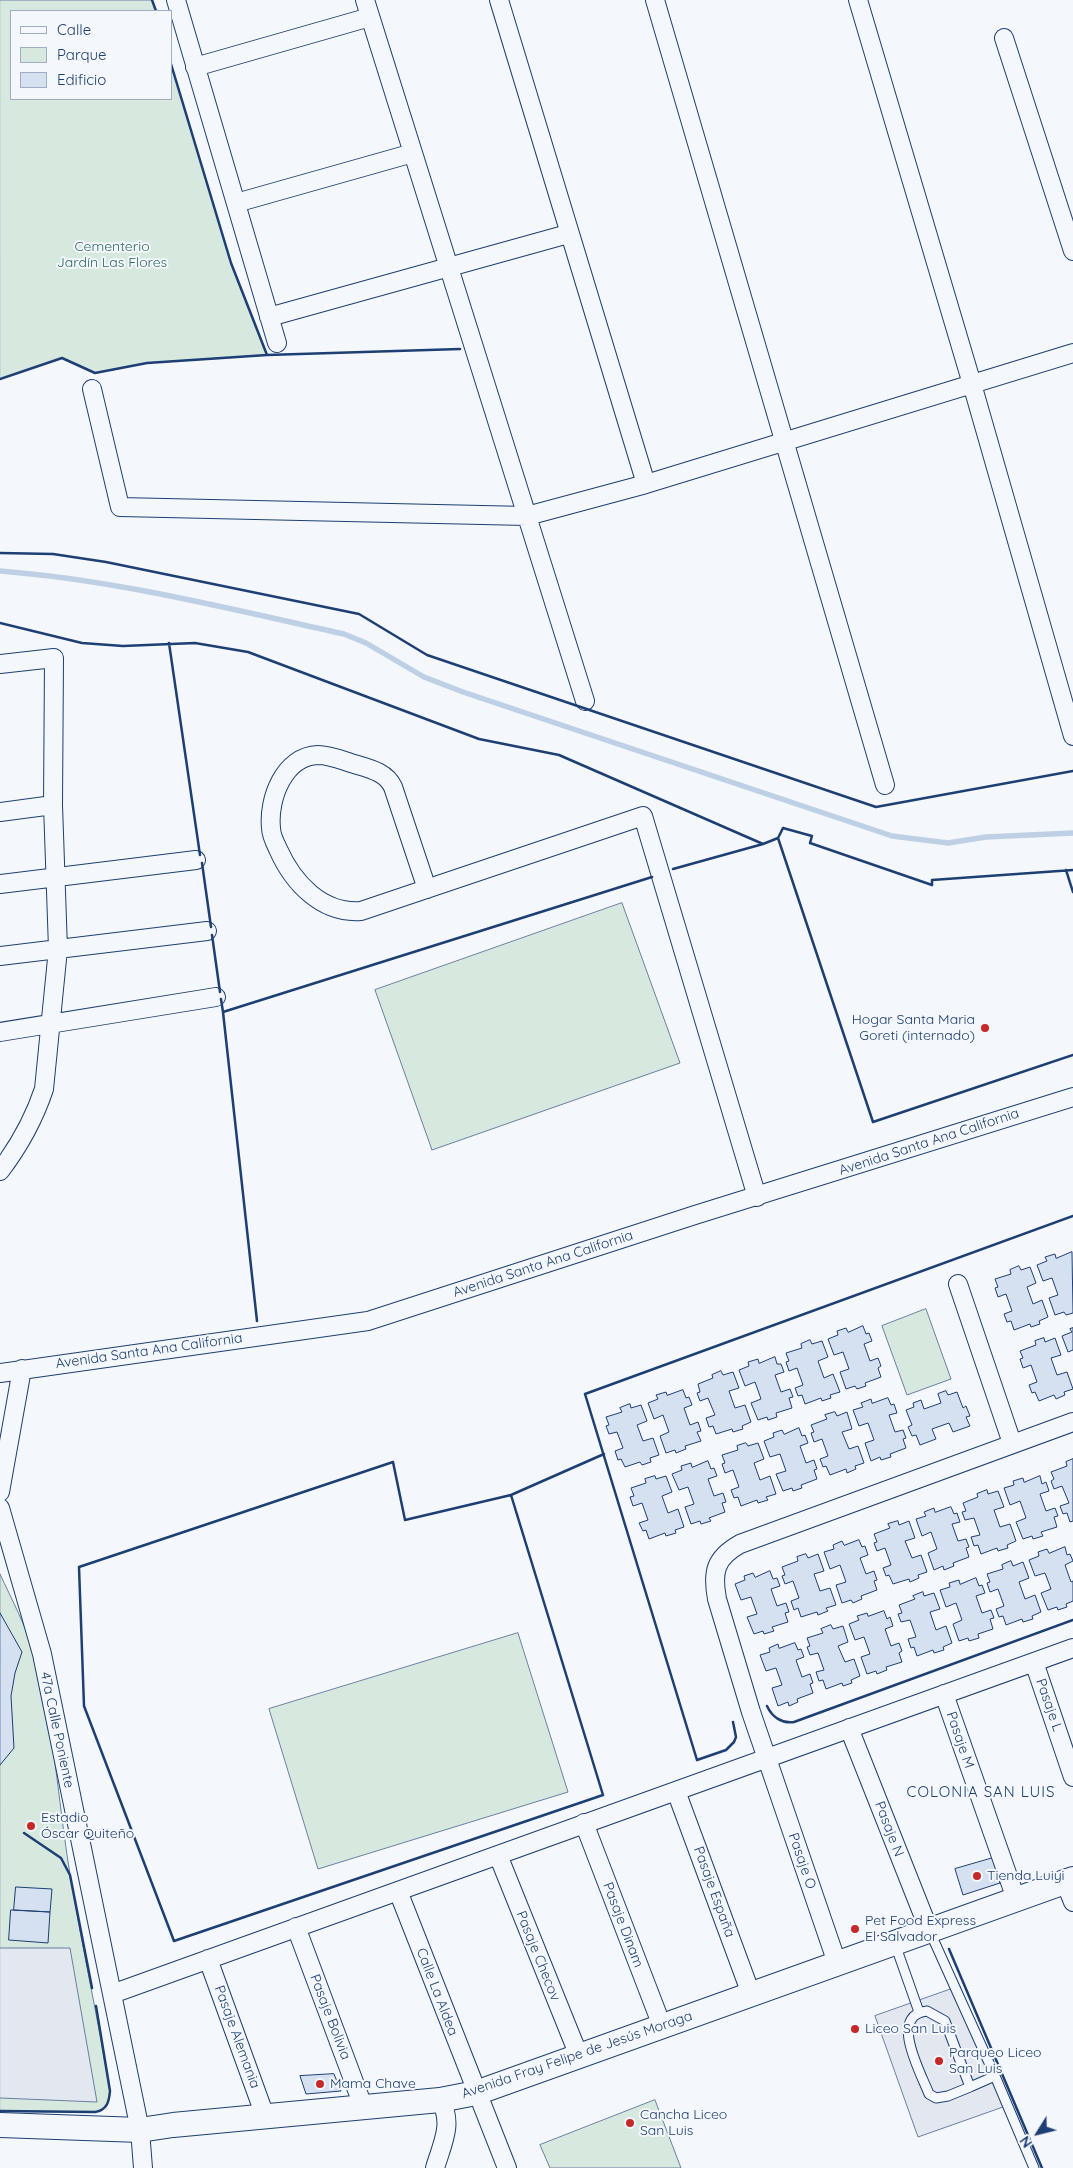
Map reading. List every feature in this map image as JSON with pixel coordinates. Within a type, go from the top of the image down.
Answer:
[{"type":"street","points":[[176,0],[277,343]]},
{"type":"street","points":[[365,0],[585,701]]},
{"type":"street","points":[[499,0],[568,234],[646,484]]},
{"type":"street","points":[[655,0],[885,785]]},
{"type":"street","points":[[858,0],[972,384],[1073,736]]},
{"type":"street","points":[[196,67],[370,17]]},
{"type":"street","points":[[1004,38],[1073,251]]},
{"type":"street","points":[[236,202],[413,153]]},
{"type":"street","points":[[269,317],[568,234]]},
{"type":"street","points":[[92,388],[120,507],[527,516],[646,484],[1073,353]]},
{"type":"street","points":[[0,664],[54,658],[53,805],[58,949],[44,1089],[37,1109],[16,1149],[0,1171]]},
{"type":"street","points":[[427,889],[389,780],[382,774],[338,759],[317,755],[295,764],[279,784],[274,795],[271,812],[271,829],[274,840],[282,859],[305,890],[332,907],[351,912],[361,911],[427,889],[643,816],[757,1197]]},
{"type":"street","points":[[0,812],[53,805]]},
{"type":"street","points":[[0,884],[196,860]]},
{"type":"street","points":[[0,956],[206,931]]},
{"type":"street","points":[[0,1032],[216,997]]},
{"type":"street","name":"Avenida Santa Ana California","points":[[0,1373],[368,1321],[695,1215],[1073,1097]]},
{"type":"street","points":[[958,1284],[1012,1443]]},
{"type":"street","points":[[0,1492],[22,1369]]},
{"type":"street","name":"Pasaje O","points":[[837,1963],[766,1758],[717,1600],[714,1584],[719,1561],[727,1552],[740,1544],[1073,1422]]},
{"type":"street","name":"47a Calle Poniente","points":[[0,1508],[42,1654],[140,2130],[143,2168]]},
{"type":"street","points":[[112,1994],[1073,1648]]},
{"type":"street","name":"Pasaje L","points":[[1034,1662],[1073,1777]]},
{"type":"street","name":"Pasaje M","points":[[944,1694],[1016,1899]]},
{"type":"street","name":"Pasaje N","points":[[849,1728],[929,1930]]},
{"type":"street","name":"Pasaje España","points":[[676,1790],[751,1994]]},
{"type":"street","name":"Pasaje Dinam","points":[[584,1824],[662,2026]]},
{"type":"street","name":"Pasaje Checov","points":[[498,1855],[579,2056]]},
{"type":"street","name":"Avenida Fray Felipe de Jesús Moraga","points":[[0,2125],[140,2130],[363,2106],[440,2100],[476,2093],[1016,1899],[1070,1888]]},
{"type":"street","name":"Calle La Aldea","points":[[398,1891],[507,2168]]},
{"type":"street","name":"Pasaje Bolivia","points":[[296,1928],[363,2106]]},
{"type":"street","name":"Pasaje Alemania","points":[[208,1959],[265,2116]]},
{"type":"street","points":[[435,2168],[447,2123],[446,2111],[440,2100]]},
{"type":"lane","points":[[929,1930],[1034,2168]]},
{"type":"lane","points":[[895,1943],[919,2012]]},
{"type":"lane","points":[[970,2086],[945,2021],[934,2013],[919,2012],[911,2019],[907,2036],[929,2094],[936,2098],[948,2096],[995,2076]]},
{"type":"green space","name":"Cementerio Jardín Las Flores","points":[[0,0],[152,0],[156,10],[10,10],[10,100],[172,100],[172,67],[231,263],[267,355],[147,363],[95,373],[62,358],[0,379]]},
{"type":"green space","points":[[622,903],[680,1063],[432,1150],[375,990]]},
{"type":"green space","points":[[926,1309],[951,1379],[907,1395],[882,1326]]},
{"type":"green space","name":"Estadio Óscar Quiteño","points":[[0,1574],[31,1644],[46,1708],[70,1874],[110,2091],[107,2105],[95,2112],[0,2111]]},
{"type":"green space","points":[[518,1633],[568,1792],[318,1869],[269,1709]]},
{"type":"green space","name":"Cancha Liceo San Luis","points":[[655,2100],[681,2168],[550,2168],[540,2145]]},
{"type":"shaded area","points":[[0,1948],[70,1948],[97,2102],[0,2098]]},
{"type":"shaded area","name":"Parqueo Liceo San Luis","points":[[960,1986],[1003,2107],[918,2137],[875,2016]]},
{"type":"building","points":[[1072,1252],[1073,1313],[1066,1315],[1064,1312],[1055,1315],[1049,1298],[1058,1295],[1052,1278],[1043,1281],[1037,1265],[1047,1261],[1045,1257],[1055,1254],[1056,1258]]},
{"type":"building","points":[[1019,1266],[1021,1270],[1030,1267],[1036,1283],[1027,1287],[1033,1304],[1042,1300],[1048,1317],[1039,1321],[1040,1324],[1031,1327],[1030,1324],[1014,1330],[1011,1321],[1007,1322],[1004,1314],[1012,1311],[1006,1294],[998,1297],[995,1288],[998,1287],[995,1279],[1011,1274],[1010,1270]]},
{"type":"building","points":[[863,1326],[866,1334],[869,1333],[872,1341],[864,1344],[870,1361],[878,1358],[881,1366],[878,1368],[881,1377],[865,1383],[866,1386],[857,1389],[855,1386],[846,1389],[840,1372],[849,1369],[843,1352],[834,1355],[828,1339],[838,1335],[837,1331],[846,1328],[848,1332]]},
{"type":"building","points":[[1073,1328],[1073,1350],[1068,1352],[1062,1336],[1072,1332],[1070,1329]]},
{"type":"building","points":[[1044,1338],[1045,1342],[1055,1338],[1061,1355],[1051,1358],[1057,1375],[1067,1372],[1073,1389],[1064,1392],[1065,1395],[1056,1399],[1054,1395],[1039,1401],[1035,1392],[1032,1393],[1029,1385],[1037,1382],[1031,1365],[1023,1368],[1020,1359],[1023,1358],[1020,1351],[1036,1345],[1035,1341]]},
{"type":"building","points":[[810,1340],[812,1344],[822,1341],[828,1357],[818,1361],[824,1378],[833,1374],[840,1392],[830,1395],[831,1398],[822,1401],[821,1398],[805,1404],[802,1395],[798,1396],[795,1388],[803,1385],[797,1368],[789,1371],[786,1362],[789,1361],[786,1353],[802,1348],[801,1344]]},
{"type":"building","points":[[775,1357],[777,1364],[781,1364],[784,1372],[775,1375],[781,1392],[790,1389],[793,1397],[789,1398],[792,1408],[776,1413],[777,1417],[768,1420],[767,1417],[758,1420],[751,1403],[761,1399],[755,1382],[745,1386],[739,1370],[749,1366],[748,1362],[758,1359],[759,1363]]},
{"type":"building","points":[[721,1371],[723,1375],[733,1372],[739,1388],[729,1391],[735,1408],[745,1405],[751,1422],[742,1426],[743,1429],[733,1432],[732,1429],[716,1434],[713,1426],[709,1427],[706,1418],[715,1415],[708,1398],[700,1401],[697,1393],[700,1392],[698,1384],[713,1378],[712,1375]]},
{"type":"building","points":[[683,1390],[686,1398],[689,1397],[692,1405],[684,1408],[690,1425],[698,1422],[701,1431],[697,1432],[701,1441],[685,1446],[686,1449],[676,1453],[675,1450],[666,1453],[660,1436],[669,1432],[663,1415],[654,1419],[648,1403],[658,1399],[656,1395],[666,1392],[667,1395]]},
{"type":"building","points":[[946,1391],[948,1395],[957,1392],[963,1408],[966,1406],[970,1416],[966,1417],[970,1426],[953,1432],[949,1423],[932,1429],[936,1439],[920,1445],[916,1435],[912,1436],[908,1427],[912,1425],[906,1410],[914,1407],[913,1403],[921,1400],[924,1409],[941,1403],[938,1394]]},
{"type":"building","points":[[888,1398],[891,1405],[894,1404],[897,1413],[889,1415],[895,1432],[903,1430],[906,1438],[903,1439],[906,1448],[890,1454],[891,1457],[881,1460],[880,1457],[871,1461],[865,1443],[874,1440],[868,1423],[859,1426],[853,1410],[863,1407],[861,1403],[871,1399],[872,1403]]},
{"type":"building","points":[[630,1404],[631,1408],[641,1405],[647,1421],[637,1425],[643,1441],[653,1438],[659,1455],[650,1458],[651,1462],[642,1465],[640,1462],[625,1467],[621,1459],[618,1460],[615,1451],[623,1448],[617,1432],[609,1434],[606,1426],[609,1425],[606,1417],[622,1412],[620,1408]]},
{"type":"building","points":[[835,1412],[837,1416],[847,1412],[852,1429],[842,1432],[849,1449],[858,1446],[864,1463],[855,1466],[856,1469],[847,1473],[846,1469],[830,1475],[826,1466],[823,1467],[820,1459],[828,1456],[822,1439],[814,1442],[811,1433],[814,1432],[811,1425],[827,1419],[825,1415]]},
{"type":"building","points":[[799,1428],[802,1436],[805,1435],[808,1443],[800,1446],[806,1463],[814,1460],[817,1469],[814,1470],[817,1479],[801,1485],[802,1488],[793,1491],[792,1488],[783,1491],[776,1474],[786,1471],[780,1454],[770,1457],[764,1441],[774,1437],[773,1433],[782,1430],[784,1434]]},
{"type":"building","points":[[746,1443],[748,1446],[758,1443],[764,1459],[754,1463],[760,1480],[770,1476],[776,1494],[766,1497],[768,1500],[758,1503],[757,1500],[741,1506],[738,1497],[734,1498],[731,1490],[739,1487],[733,1470],[725,1473],[722,1464],[725,1463],[722,1455],[738,1450],[737,1446]]},
{"type":"building","points":[[1073,1459],[1073,1521],[1070,1522],[1067,1513],[1063,1514],[1060,1506],[1069,1503],[1062,1486],[1054,1489],[1051,1481],[1054,1479],[1051,1472],[1067,1466],[1066,1462]]},
{"type":"building","points":[[708,1461],[711,1469],[714,1468],[717,1476],[708,1479],[714,1496],[723,1493],[726,1502],[722,1503],[725,1512],[709,1518],[711,1521],[701,1524],[700,1521],[691,1524],[685,1507],[694,1504],[688,1487],[679,1490],[672,1474],[682,1470],[681,1466],[691,1463],[692,1467]]},
{"type":"building","points":[[655,1476],[656,1479],[666,1476],[672,1492],[662,1496],[668,1513],[678,1509],[684,1527],[675,1530],[676,1533],[666,1536],[665,1533],[649,1539],[646,1530],[643,1531],[639,1523],[648,1520],[642,1503],[633,1506],[630,1497],[634,1496],[631,1488],[646,1483],[645,1479]]},
{"type":"building","points":[[1040,1476],[1042,1484],[1046,1482],[1049,1491],[1040,1494],[1046,1511],[1055,1508],[1058,1516],[1054,1517],[1057,1527],[1041,1532],[1043,1536],[1033,1539],[1032,1536],[1023,1539],[1016,1522],[1026,1518],[1020,1501],[1010,1505],[1004,1488],[1014,1485],[1013,1481],[1023,1478],[1024,1482]]},
{"type":"building","points":[[987,1490],[988,1494],[998,1491],[1004,1507],[994,1510],[1000,1527],[1010,1524],[1016,1541],[1007,1545],[1008,1548],[998,1551],[997,1548],[981,1554],[978,1545],[974,1546],[971,1537],[980,1535],[974,1518],[965,1520],[962,1512],[966,1511],[963,1503],[978,1497],[977,1494]]},
{"type":"building","points":[[951,1507],[954,1514],[957,1513],[960,1522],[952,1524],[958,1541],[966,1539],[969,1547],[966,1548],[969,1557],[953,1563],[954,1566],[944,1570],[943,1566],[934,1570],[928,1553],[937,1549],[931,1532],[922,1536],[916,1519],[926,1516],[924,1512],[934,1508],[935,1512]]},
{"type":"building","points":[[898,1521],[899,1525],[909,1521],[915,1538],[905,1541],[912,1558],[921,1555],[927,1572],[918,1575],[919,1578],[910,1582],[909,1579],[893,1584],[889,1575],[886,1576],[883,1568],[891,1565],[885,1548],[877,1551],[874,1543],[877,1542],[874,1534],[890,1528],[888,1524]]},
{"type":"building","points":[[859,1540],[862,1547],[865,1546],[868,1555],[860,1558],[866,1574],[874,1571],[877,1580],[874,1581],[877,1590],[861,1596],[862,1599],[853,1603],[851,1600],[842,1603],[836,1585],[846,1582],[840,1565],[830,1569],[824,1552],[834,1549],[833,1545],[842,1541],[844,1545]]},
{"type":"building","points":[[1065,1547],[1067,1555],[1070,1554],[1073,1561],[1065,1565],[1071,1582],[1073,1581],[1073,1601],[1066,1604],[1067,1607],[1058,1610],[1057,1607],[1048,1610],[1041,1593],[1051,1589],[1045,1573],[1035,1576],[1029,1560],[1039,1556],[1038,1552],[1047,1549],[1049,1553]]},
{"type":"building","points":[[806,1554],[808,1558],[818,1554],[824,1571],[814,1574],[820,1591],[830,1588],[836,1605],[826,1608],[828,1611],[818,1615],[817,1612],[801,1617],[798,1608],[794,1610],[791,1601],[799,1598],[793,1581],[785,1584],[782,1576],[785,1575],[782,1567],[798,1561],[797,1557]]},
{"type":"building","points":[[1011,1561],[1013,1566],[1023,1562],[1029,1578],[1019,1582],[1025,1599],[1035,1595],[1041,1612],[1032,1616],[1033,1619],[1023,1622],[1022,1619],[1006,1625],[1003,1616],[999,1617],[996,1609],[1004,1606],[998,1589],[990,1592],[987,1583],[990,1582],[987,1574],[1003,1569],[1002,1565]]},
{"type":"building","points":[[770,1571],[773,1579],[777,1578],[780,1586],[771,1589],[777,1606],[786,1603],[789,1612],[785,1613],[788,1622],[772,1627],[774,1631],[764,1634],[763,1631],[754,1634],[747,1617],[757,1614],[751,1597],[741,1600],[735,1584],[745,1580],[744,1576],[753,1573],[755,1577]]},
{"type":"building","points":[[976,1578],[979,1586],[982,1585],[985,1593],[976,1596],[982,1613],[991,1610],[994,1618],[990,1619],[993,1629],[978,1634],[979,1638],[969,1641],[968,1638],[959,1641],[953,1624],[962,1620],[956,1603],[946,1607],[940,1590],[950,1587],[949,1583],[959,1580],[960,1584]]},
{"type":"building","points":[[923,1592],[924,1596],[934,1593],[940,1609],[930,1612],[936,1630],[946,1626],[952,1643],[943,1647],[944,1650],[934,1653],[933,1650],[917,1656],[914,1647],[911,1648],[908,1639],[916,1637],[910,1620],[901,1622],[898,1614],[902,1613],[899,1605],[915,1599],[913,1596]]},
{"type":"building","points":[[884,1611],[887,1619],[890,1617],[893,1626],[885,1629],[891,1646],[899,1643],[902,1651],[899,1653],[902,1662],[886,1667],[887,1670],[877,1674],[876,1671],[867,1674],[861,1657],[870,1654],[864,1637],[855,1640],[849,1624],[859,1620],[857,1616],[867,1613],[868,1616]]},
{"type":"building","points":[[0,1613],[22,1652],[15,1673],[11,1696],[14,1748],[0,1765]]},
{"type":"building","points":[[831,1625],[833,1629],[843,1626],[848,1642],[838,1646],[845,1662],[854,1659],[860,1676],[851,1680],[852,1683],[843,1686],[842,1683],[826,1689],[823,1680],[819,1681],[816,1672],[824,1670],[818,1653],[810,1655],[807,1647],[810,1646],[807,1638],[823,1633],[821,1629]]},
{"type":"building","points":[[795,1643],[798,1650],[801,1649],[804,1657],[796,1660],[802,1677],[810,1674],[813,1683],[810,1684],[813,1693],[797,1699],[798,1702],[789,1706],[788,1702],[778,1706],[772,1688],[782,1685],[776,1668],[766,1671],[760,1655],[770,1652],[769,1648],[778,1644],[779,1648]]},
{"type":"building","name":"Tienda Luiyi","points":[[993,1858],[1000,1883],[963,1895],[955,1869]]},
{"type":"building","points":[[16,1887],[52,1889],[50,1912],[14,1910]]},
{"type":"building","points":[[11,1910],[50,1912],[48,1943],[9,1940]]},
{"type":"building","name":"Mama Chave","points":[[334,2074],[341,2091],[306,2094],[300,2076]]},
{"type":"waterway","points":[[0,571],[43,575],[130,588],[344,634],[366,643],[424,677],[463,692],[892,836],[948,843],[986,837],[1073,833]]},
{"type":"wall","points":[[152,0],[156,10]]},
{"type":"wall","points":[[172,67],[231,263],[267,355]]},
{"type":"wall","points":[[0,379],[62,358],[95,373],[147,363],[267,355],[460,349]]},
{"type":"wall","points":[[0,553],[53,554],[106,562],[359,614],[427,655],[876,807],[1073,771]]},
{"type":"wall","points":[[0,623],[82,643],[123,646],[195,643],[248,652],[479,739],[559,755],[763,844],[778,838],[783,828],[812,836],[810,843],[932,885],[932,880],[1073,870]]},
{"type":"wall","points":[[169,643],[200,855]]},
{"type":"wall","points":[[778,838],[873,1122],[1073,1055]]},
{"type":"wall","points":[[673,869],[763,844]]},
{"type":"wall","points":[[202,863],[211,927]]},
{"type":"wall","points":[[1066,870],[1073,892]]},
{"type":"wall","points":[[221,999],[223,1012],[652,877]]},
{"type":"wall","points":[[212,935],[220,992]]},
{"type":"wall","points":[[223,1012],[257,1321]]},
{"type":"wall","points":[[733,1722],[736,1737],[734,1742],[726,1750],[697,1760],[585,1394],[1073,1216]]},
{"type":"wall","points":[[511,1495],[603,1795],[174,1941],[84,1706],[79,1567],[393,1462],[405,1520],[511,1495],[604,1454]]},
{"type":"wall","points":[[767,1706],[778,1719],[785,1722],[794,1722],[1073,1620]]},
{"type":"wall","points":[[24,1833],[61,1858],[70,1875],[92,1988]]},
{"type":"wall","points":[[949,1949],[1042,2168]]},
{"type":"wall","points":[[0,2111],[95,2112],[105,2107],[110,2091],[96,2006]]},
{"type":"place","name":"Hogar Santa Maria Goreti (internado)","points":[[985,1028]]},
{"type":"place","name":"Estadio Óscar Quiteño","points":[[31,1826]]},
{"type":"place","name":"Tienda Luiyi","points":[[977,1876]]},
{"type":"place","name":"Pet Food Express El Salvador","points":[[855,1929]]},
{"type":"place","name":"Liceo San Luis","points":[[855,2029]]},
{"type":"place","name":"Parqueo Liceo San Luis","points":[[939,2061]]},
{"type":"place","name":"Mama Chave","points":[[320,2084]]},
{"type":"place","name":"Cancha Liceo San Luis","points":[[630,2123]]},
{"type":"district","name":"COLONIA SAN LUIS","points":[[981,1792]]}]
